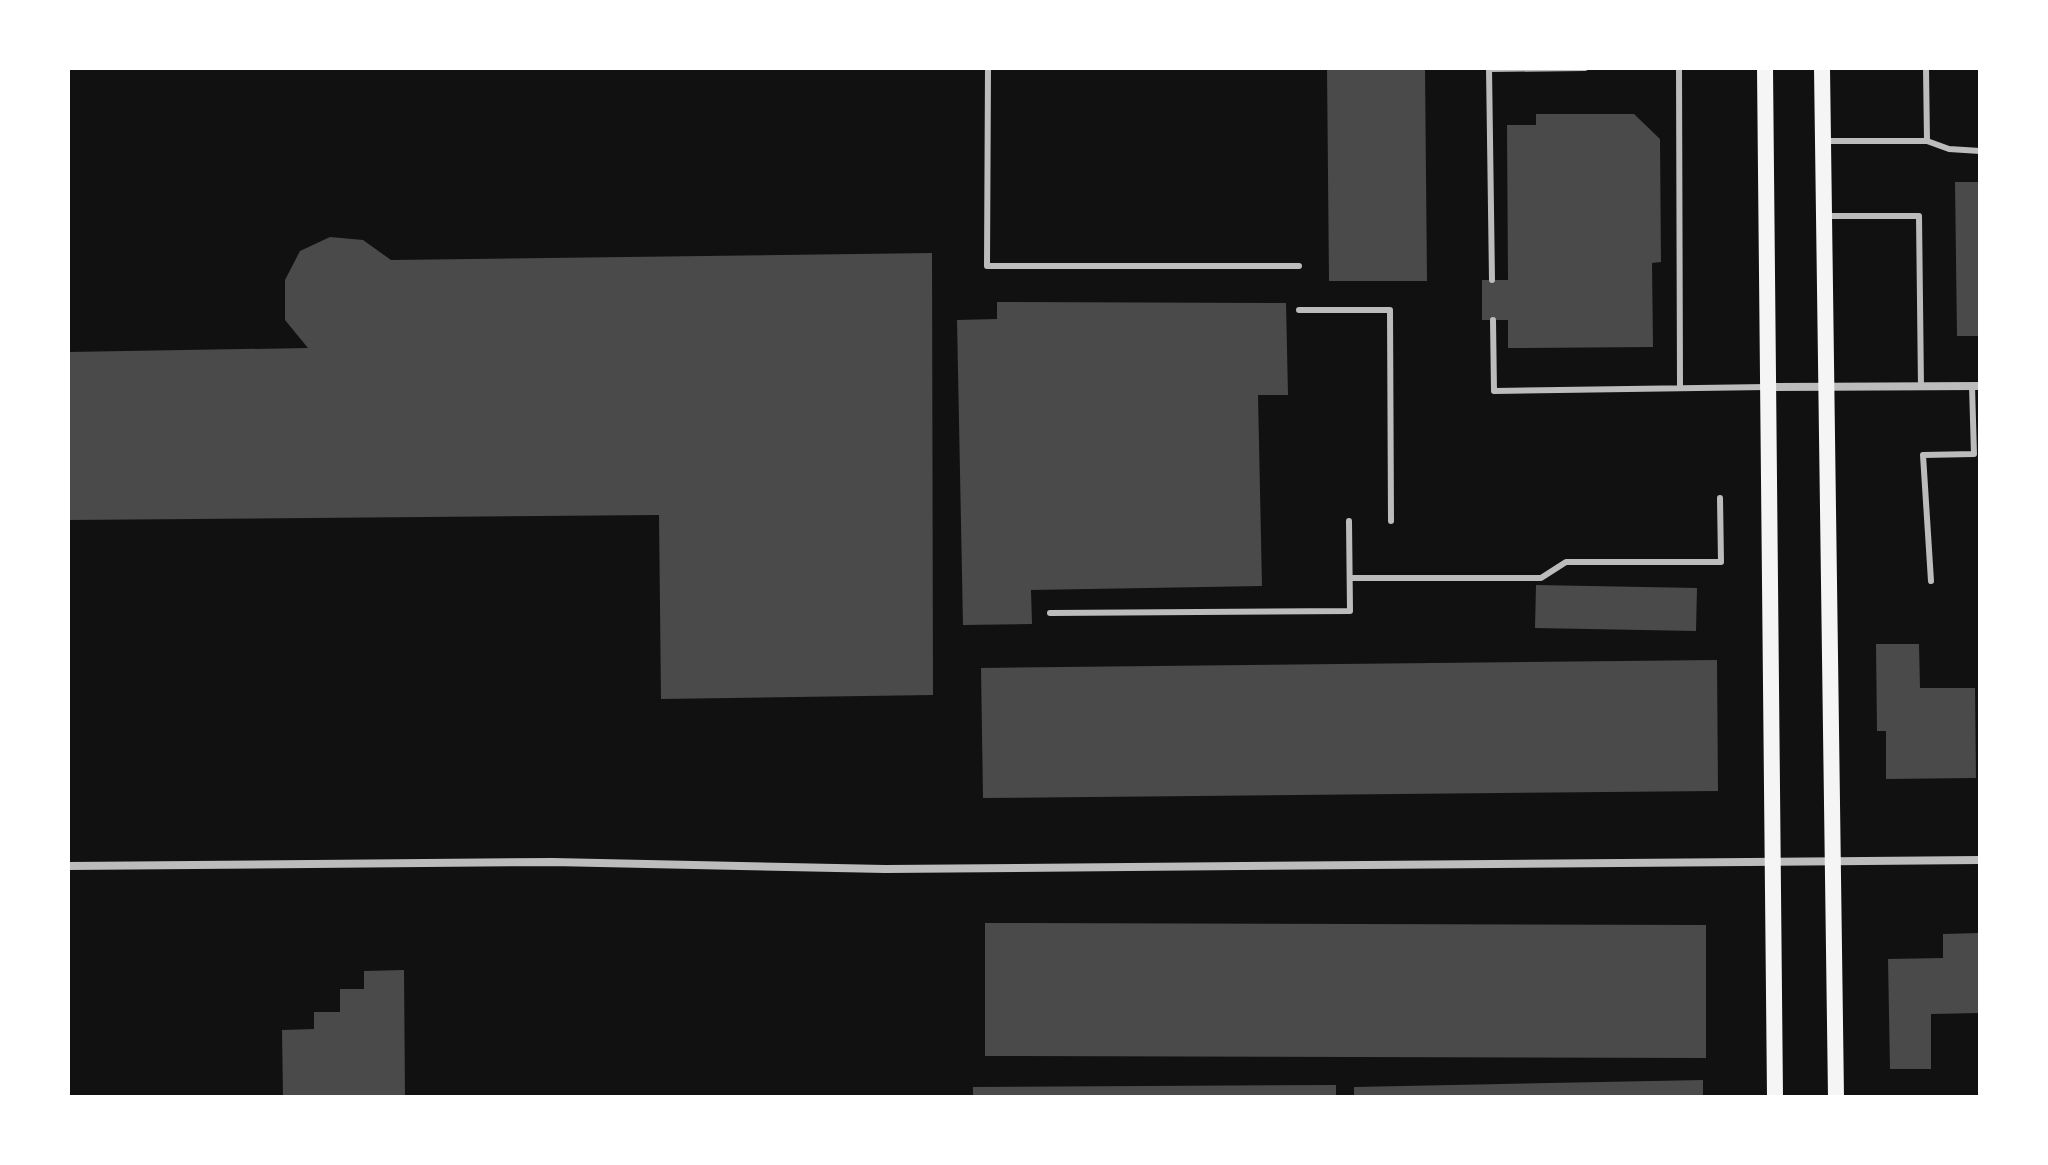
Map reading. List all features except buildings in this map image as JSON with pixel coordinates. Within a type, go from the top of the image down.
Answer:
[{"type":"main road","points":[[1765,68],[1775,1097]]},
{"type":"main road","points":[[1822,68],[1836,1097]]},
{"type":"street","points":[[1767,387],[1976,386]]},
{"type":"street","points":[[68,866],[553,862],[885,869],[1980,860]]},
{"type":"lane","points":[[988,68],[987,266],[1299,266]]},
{"type":"lane","points":[[1492,280],[1489,68],[1585,68]]},
{"type":"lane","points":[[1679,68],[1680,388]]},
{"type":"lane","points":[[1926,68],[1927,141]]},
{"type":"lane","points":[[1823,141],[1927,141],[1949,149],[1980,151]]},
{"type":"lane","points":[[1823,216],[1919,216],[1921,387]]},
{"type":"lane","points":[[1299,310],[1390,310],[1391,521]]},
{"type":"lane","points":[[1493,320],[1494,391],[1767,387]]},
{"type":"lane","points":[[1931,581],[1923,455],[1974,454],[1976,386]]},
{"type":"lane","points":[[1350,578],[1541,578],[1566,562],[1721,562],[1720,498]]},
{"type":"lane","points":[[1050,613],[1350,611],[1349,521]]}]
